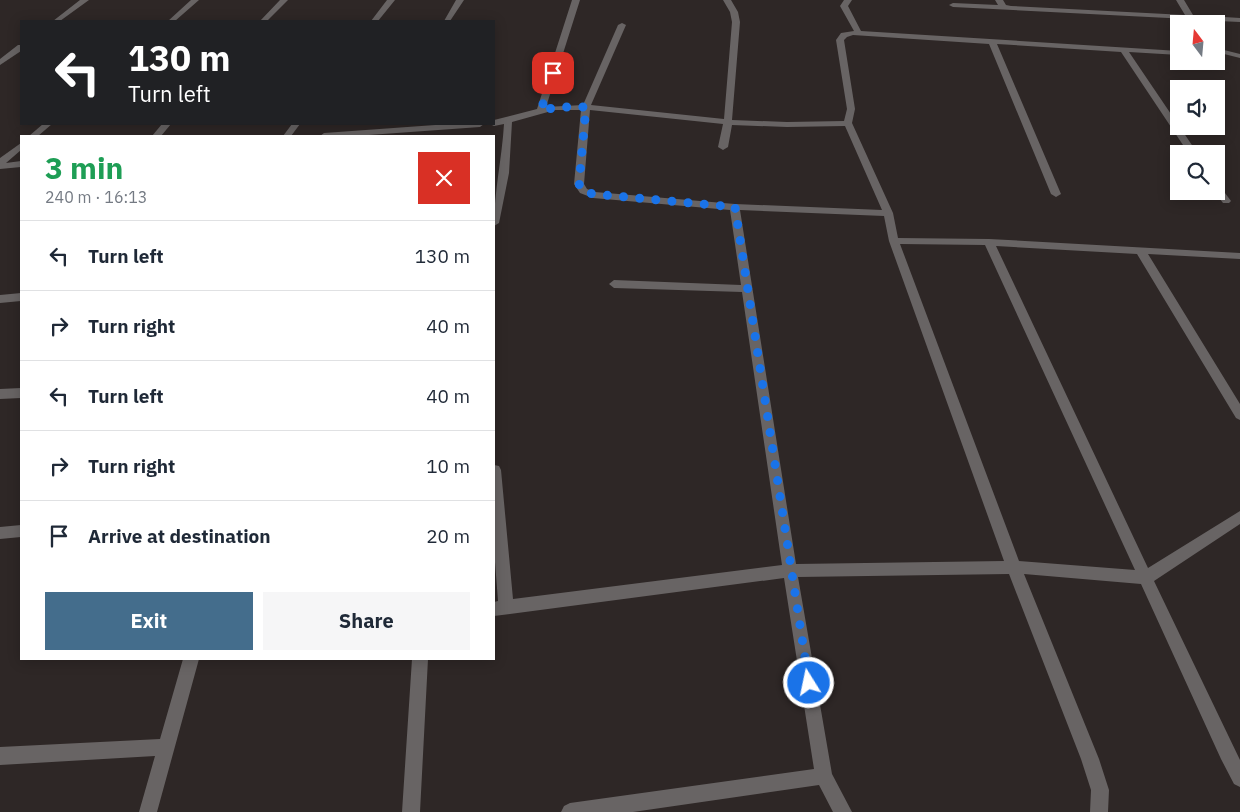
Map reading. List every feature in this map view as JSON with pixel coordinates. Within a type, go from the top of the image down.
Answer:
[{"type":"street","points":[[57,20],[85,0]]},
{"type":"street","points":[[172,20],[194,0]]},
{"type":"street","points":[[264,20],[284,0]]},
{"type":"street","points":[[375,20],[391,0]]},
{"type":"street","points":[[448,20],[460,0]]},
{"type":"street","points":[[541,110],[576,0]]},
{"type":"street","points":[[723,146],[728,122],[736,22],[734,12],[727,0]]},
{"type":"street","points":[[848,0],[844,6],[859,34]]},
{"type":"street","points":[[999,0],[1003,7]]},
{"type":"street","points":[[1065,0],[1070,12]]},
{"type":"street","points":[[1180,0],[1188,15]]},
{"type":"street","points":[[953,5],[1170,15]]},
{"type":"street","points":[[1225,19],[1240,20]]},
{"type":"street","points":[[622,25],[586,107],[579,184],[583,191],[593,194],[735,207],[888,213]]},
{"type":"street","points":[[1100,812],[1100,790],[1090,759],[1014,567],[894,241],[888,213],[848,123],[851,109],[840,40],[844,36],[859,34],[1170,53]]},
{"type":"street","points":[[992,42],[1056,194]]},
{"type":"street","points":[[0,63],[20,48]]},
{"type":"street","points":[[1124,50],[1188,145]]},
{"type":"street","points":[[1225,52],[1240,56]]},
{"type":"street","points":[[495,123],[508,122],[541,110],[560,107],[586,107],[728,122],[848,123]]},
{"type":"street","points":[[495,220],[504,192],[508,122]]},
{"type":"street","points":[[34,135],[47,125]]},
{"type":"street","points":[[157,135],[166,125]]},
{"type":"street","points":[[333,135],[463,125]]},
{"type":"street","points":[[0,164],[20,147]]},
{"type":"street","points":[[495,164],[507,163]]},
{"type":"street","points":[[0,164],[20,164]]},
{"type":"street","points":[[735,207],[790,571],[824,776],[843,812]]},
{"type":"street","points":[[894,241],[989,242],[1240,256]]},
{"type":"street","points":[[989,242],[1051,380],[1146,578],[1205,710],[1240,778]]},
{"type":"street","points":[[1140,250],[1240,415]]},
{"type":"street","points":[[614,284],[748,289]]},
{"type":"street","points":[[0,299],[20,297]]},
{"type":"street","points":[[0,394],[20,393]]},
{"type":"street","points":[[495,496],[500,607],[790,571],[1014,567],[1146,578],[1240,517]]},
{"type":"street","points":[[0,533],[20,531]]},
{"type":"street","points":[[148,812],[191,660]]},
{"type":"street","points":[[411,812],[420,660]]},
{"type":"street","points":[[0,756],[166,747]]},
{"type":"street","points":[[570,812],[824,776]]},
{"type":"route","points":[[553,73],[541,110],[560,107],[586,107],[579,184],[583,191],[593,194],[735,207],[790,571],[809,683]]}]
